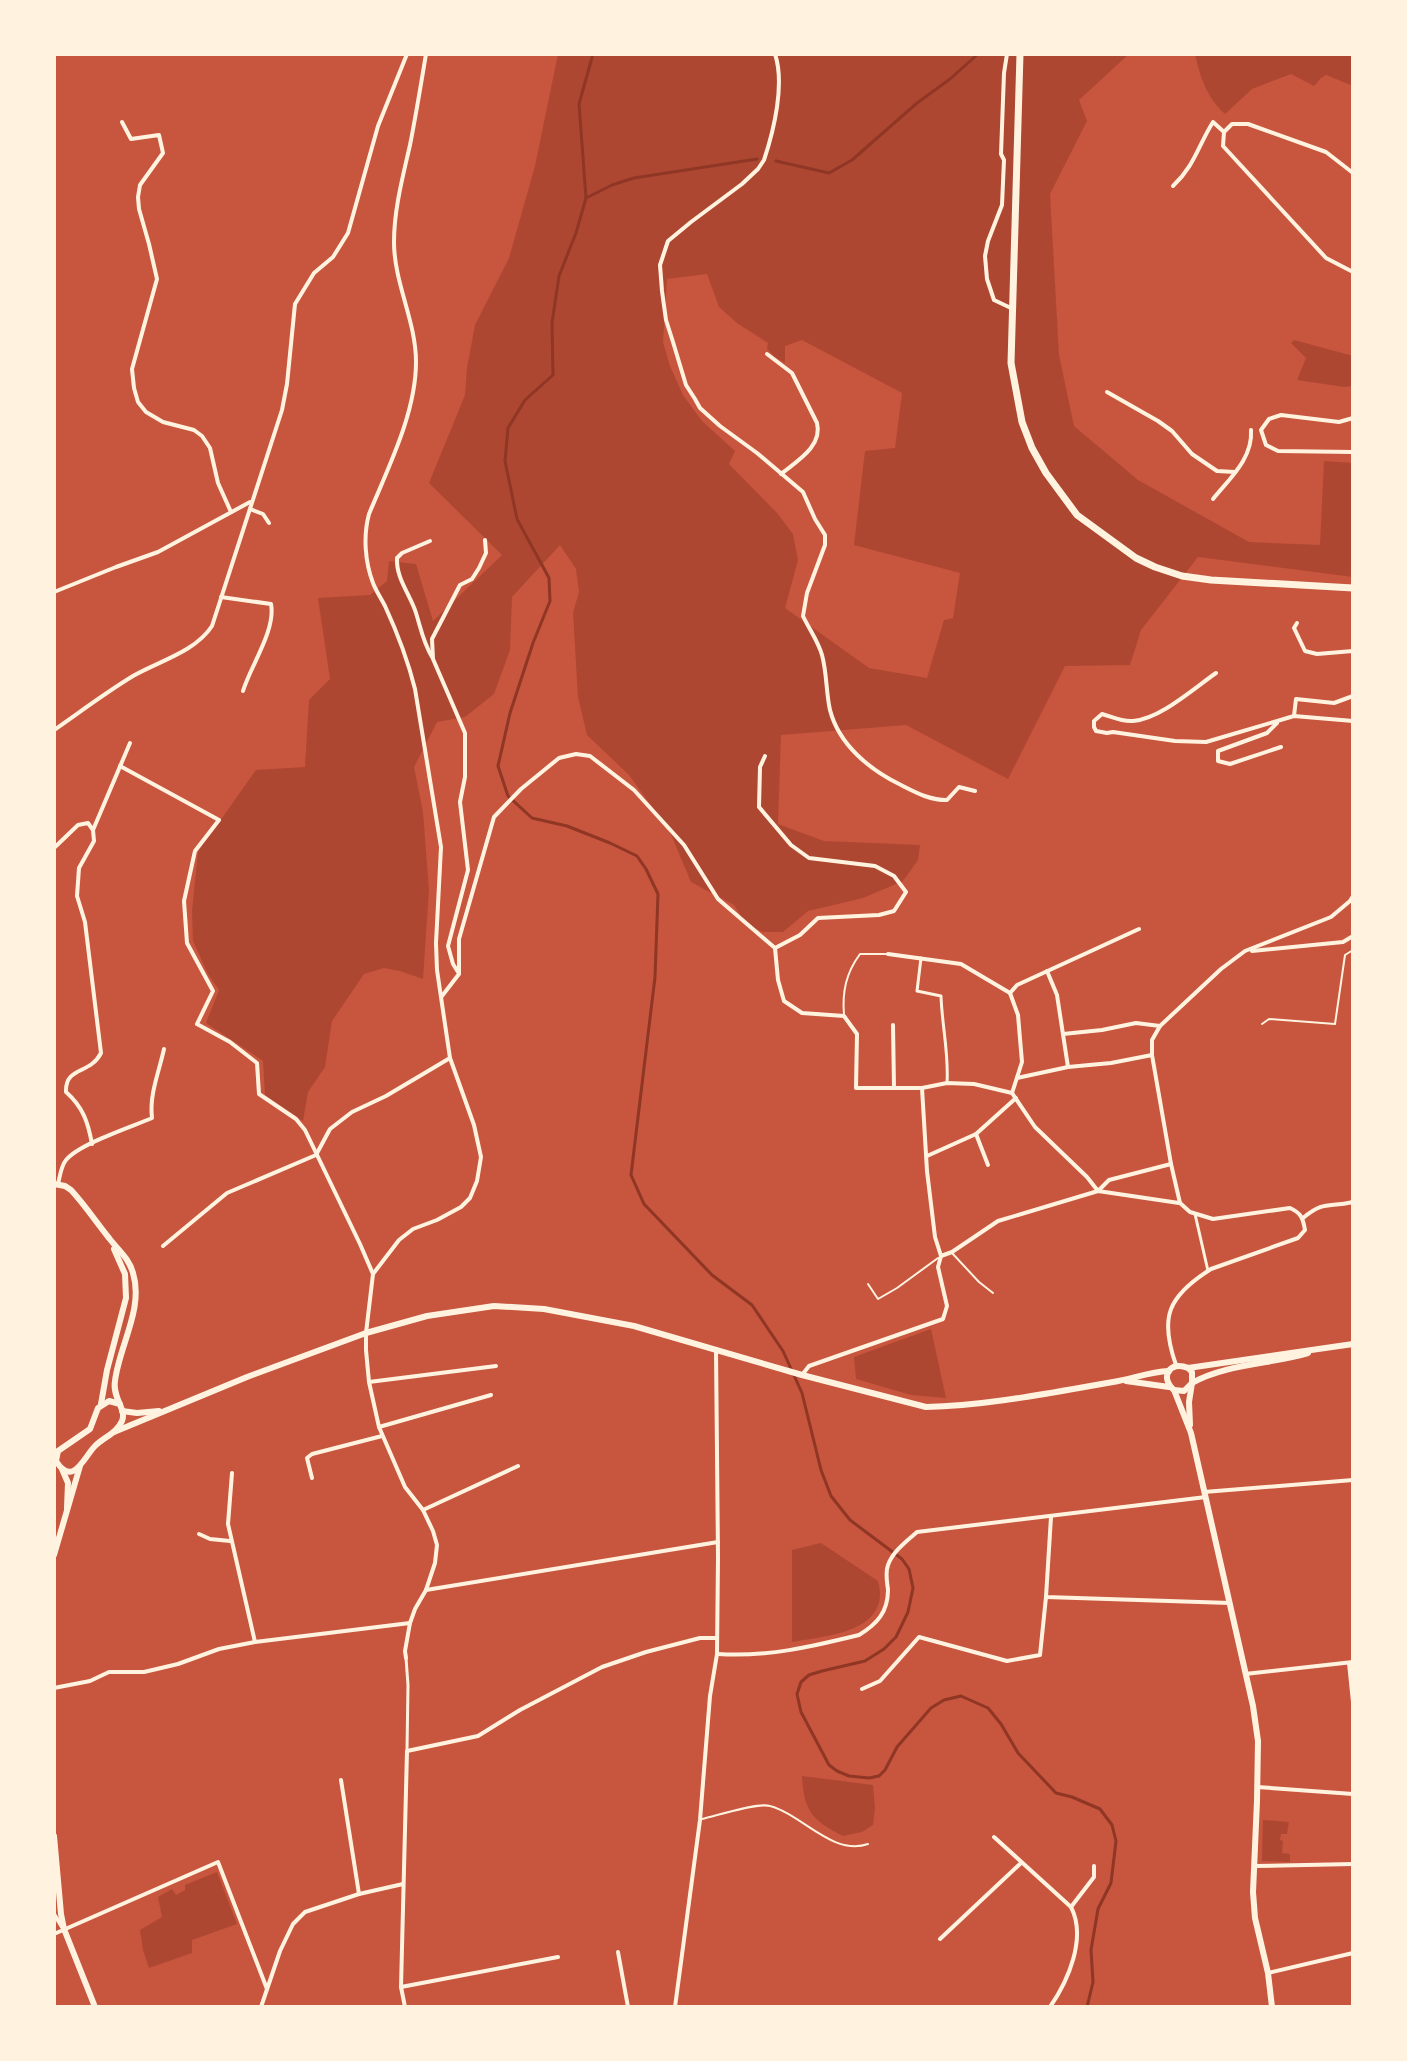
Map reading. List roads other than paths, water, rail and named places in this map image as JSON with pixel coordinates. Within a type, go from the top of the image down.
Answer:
[{"type":"highway","points":[[1020,54],[1011,363],[1022,422],[1046,473],[1085,521],[1136,558],[1182,576],[1266,585],[1353,588]]},
{"type":"main road","points":[[56,1184],[71,1190],[130,1264],[136,1289],[134,1309],[114,1384],[122,1421],[80,1466],[73,1471],[62,1469]]},
{"type":"main road","points":[[67,1512],[68,1483],[56,1461],[58,1451],[90,1429],[101,1405],[126,1298],[125,1274],[111,1242]]},
{"type":"main road","points":[[114,1432],[247,1377],[366,1333],[427,1316],[494,1306],[544,1309],[634,1326],[801,1375],[926,1407],[1119,1381],[1169,1371],[1176,1365],[1183,1365],[1193,1378],[1189,1402],[1191,1433],[1253,1706],[1258,1741],[1253,1892],[1272,2007]]},
{"type":"main road","points":[[1188,1368],[1353,1344]]},
{"type":"main road","points":[[1119,1381],[1147,1382],[1184,1391],[1201,1378],[1323,1349]]},
{"type":"main road","points":[[1169,1371],[1167,1382],[1191,1433]]},
{"type":"main road","points":[[101,1405],[109,1401],[147,1413],[170,1408]]},
{"type":"main road","points":[[54,1555],[80,1466]]},
{"type":"main road","points":[[54,1836],[64,1929],[95,2007]]},
{"type":"street","points":[[54,730],[136,674],[200,641],[212,626],[282,410],[295,304],[314,273],[333,257],[348,233],[378,126],[407,54]]},
{"type":"street","points":[[373,1274],[399,1240],[413,1229],[461,1207],[470,1198],[481,1157],[474,1125],[450,1058],[437,970],[441,847],[410,668],[373,583],[365,545],[369,514],[410,405],[416,362],[394,243],[400,192],[426,54]]},
{"type":"street","points":[[775,54],[779,66],[779,89],[764,160],[742,184],[668,241],[660,265],[666,320],[686,385],[700,408],[803,492],[825,535],[825,545],[807,593],[803,616],[822,655],[830,710],[838,729],[859,758],[920,795],[947,800],[959,787],[975,791]]},
{"type":"street","points":[[1007,54],[1001,154],[1004,160],[1002,205],[985,256],[987,279],[994,300],[1013,309]]},
{"type":"street","points":[[122,122],[131,139],[159,135],[163,153],[140,185],[138,197],[157,279],[132,369],[138,402],[146,412],[163,422],[194,430],[202,436],[210,448],[218,483],[231,512]]},
{"type":"street","points":[[1173,186],[1192,165],[1203,137],[1213,122],[1224,132]]},
{"type":"street","points":[[1353,173],[1326,152],[1248,124],[1232,124],[1224,132],[1223,146],[1326,258],[1353,272]]},
{"type":"street","points":[[767,354],[792,373],[819,430],[815,444],[781,474]]},
{"type":"street","points":[[1107,392],[1172,431],[1192,454],[1217,471],[1235,472]]},
{"type":"street","points":[[1353,418],[1339,422],[1281,415],[1269,419],[1261,430],[1266,445],[1278,451],[1353,452]]},
{"type":"street","points":[[1213,499],[1249,451],[1251,430]]},
{"type":"street","points":[[1251,439],[1263,436]]},
{"type":"street","points":[[54,592],[158,552],[252,501]]},
{"type":"street","points":[[250,509],[263,514],[269,523]]},
{"type":"street","points":[[433,659],[432,639],[460,585],[472,579],[479,568],[486,553],[485,540]]},
{"type":"street","points":[[430,541],[402,553],[397,558],[397,568],[416,612],[424,644],[465,733],[465,777],[460,802],[468,870],[448,946],[459,974]]},
{"type":"street","points":[[221,597],[271,604],[273,616],[243,691]]},
{"type":"street","points":[[1297,623],[1294,628],[1305,651],[1317,654],[1353,651]]},
{"type":"street","points":[[1216,673],[1146,719],[1131,722],[1102,714],[1094,721],[1094,727],[1101,733],[1206,742],[1294,716],[1353,721]]},
{"type":"street","points":[[1294,716],[1296,699],[1334,703],[1353,696]]},
{"type":"street","points":[[1279,721],[1267,733],[1218,751],[1218,761],[1230,764],[1281,747]]},
{"type":"street","points":[[92,1144],[87,1119],[79,1103],[66,1092],[66,1082],[71,1075],[91,1066],[101,1053],[85,922],[77,896],[79,868],[94,841],[93,830],[130,743]]},
{"type":"street","points":[[442,996],[459,974],[459,939],[494,817],[521,789],[559,758],[576,754],[590,756],[634,790],[684,845],[718,899],[775,948],[784,1001],[802,1013],[844,1016],[857,1034],[856,1088],[974,1084],[1014,1095],[1035,1127],[1078,1167],[1098,1191]]},
{"type":"street","points":[[765,756],[760,767],[759,807],[791,845],[809,858],[875,866],[894,876],[906,892],[894,911],[879,915],[818,918],[800,935],[775,948]]},
{"type":"street","points":[[120,766],[219,820],[195,851],[184,901],[187,943],[213,991],[197,1024],[230,1042],[257,1063],[259,1094],[296,1119],[305,1130],[360,1244],[373,1274],[366,1333],[369,1382],[379,1427],[405,1487],[423,1510],[437,1545],[426,1590],[410,1623],[405,1651],[408,1685],[401,1987],[405,2007]]},
{"type":"street","points":[[54,848],[78,825],[88,823],[93,830]]},
{"type":"street","points":[[1180,1203],[1152,1055],[1152,1040],[1160,1026],[1245,951],[1331,917],[1353,896]]},
{"type":"street","points":[[1010,993],[1017,985],[1139,929]]},
{"type":"street","points":[[1245,951],[1343,942],[1353,936]]},
{"type":"street","points":[[888,954],[961,964],[1010,993],[1018,1015],[1022,1062],[1014,1095],[976,1134],[927,1156]]},
{"type":"street","points":[[921,958],[917,991],[941,996],[948,1060],[947,1083]]},
{"type":"street","points":[[1047,971],[1057,995],[1068,1067]]},
{"type":"street","points":[[1063,1034],[1136,1023],[1160,1026]]},
{"type":"street","points":[[893,1025],[894,1088]]},
{"type":"street","points":[[56,1184],[63,1164],[79,1149],[152,1118],[150,1103],[164,1049]]},
{"type":"street","points":[[1017,1078],[1152,1055]]},
{"type":"street","points":[[163,1246],[227,1193],[316,1155],[330,1129],[352,1112],[450,1058]]},
{"type":"street","points":[[801,1375],[809,1366],[943,1319],[947,1306],[938,1267],[941,1256],[935,1237],[927,1171],[922,1088]]},
{"type":"street","points":[[976,1134],[988,1165]]},
{"type":"street","points":[[1098,1191],[1109,1180],[1171,1164]]},
{"type":"street","points":[[941,1256],[998,1221],[1098,1191],[1180,1203],[1190,1212],[1213,1219],[1290,1208],[1299,1212],[1305,1230],[1298,1238],[1208,1271],[1185,1289],[1171,1307],[1168,1327],[1169,1345],[1176,1365]]},
{"type":"street","points":[[1303,1218],[1322,1205],[1353,1202]]},
{"type":"street","points":[[1195,1214],[1208,1271]]},
{"type":"street","points":[[675,2007],[700,1820],[710,1696],[717,1654],[716,1349]]},
{"type":"street","points":[[369,1382],[496,1366]]},
{"type":"street","points":[[379,1427],[491,1395]]},
{"type":"street","points":[[312,1478],[307,1458],[312,1454],[382,1436]]},
{"type":"street","points":[[54,1451],[63,1447]]},
{"type":"street","points":[[423,1510],[518,1466]]},
{"type":"street","points":[[54,1467],[62,1469]]},
{"type":"street","points":[[232,1473],[228,1524],[230,1541],[255,1642]]},
{"type":"street","points":[[717,1654],[774,1654],[859,1635],[880,1618],[888,1604],[886,1573],[889,1561],[917,1532],[1205,1495],[1353,1480]]},
{"type":"street","points":[[862,1689],[880,1681],[919,1637],[1007,1661],[1040,1655],[1051,1517]]},
{"type":"street","points":[[199,1534],[210,1539],[230,1541]]},
{"type":"street","points":[[426,1590],[718,1542]]},
{"type":"street","points":[[1046,1597],[1230,1603]]},
{"type":"street","points":[[54,1688],[90,1681],[109,1672],[144,1672],[167,1667],[219,1649],[255,1642],[410,1623]]},
{"type":"street","points":[[407,1751],[478,1736],[602,1667],[700,1638],[717,1638]]},
{"type":"street","points":[[1245,1674],[1351,1663],[1353,1702]]},
{"type":"street","points":[[341,1780],[359,1894]]},
{"type":"street","points":[[1257,1787],[1353,1794]]},
{"type":"street","points":[[994,1837],[1071,1907],[1076,1917],[1078,1938],[1074,1956],[1050,2007]]},
{"type":"street","points":[[54,1934],[218,1862],[267,1989]]},
{"type":"street","points":[[940,1939],[1021,1863]]},
{"type":"street","points":[[1253,1866],[1353,1864]]},
{"type":"street","points":[[1071,1907],[1094,1877],[1094,1866]]},
{"type":"street","points":[[261,2007],[280,1951],[293,1924],[305,1912],[359,1894],[403,1884]]},
{"type":"street","points":[[54,1914],[64,1929]]},
{"type":"street","points":[[618,1952],[628,2007]]},
{"type":"street","points":[[1268,1973],[1353,1953]]},
{"type":"street","points":[[401,1987],[558,1957]]},
{"type":"lane","points":[[1262,1024],[1269,1019],[1335,1024],[1345,955],[1353,950]]},
{"type":"lane","points":[[844,1016],[842,996],[853,962],[860,954],[888,954]]},
{"type":"lane","points":[[952,1252],[993,1293]]},
{"type":"lane","points":[[868,1284],[878,1299],[941,1256]]},
{"type":"lane","points":[[700,1820],[767,1804],[788,1813],[840,1845],[857,1848],[868,1844]]},
{"type":"waterway","points":[[593,54],[579,104],[586,198],[559,276],[552,323],[553,375],[525,400],[508,428],[505,461],[517,519],[549,578],[550,601],[510,713],[498,766],[508,796],[532,818],[567,826],[610,843],[637,856],[646,869],[658,894],[655,977],[631,1175],[644,1204],[712,1275],[752,1305],[783,1351],[802,1393],[821,1470],[831,1496],[850,1520],[902,1559],[909,1569],[913,1588],[908,1612],[896,1637],[865,1661],[809,1675],[801,1682],[797,1694],[801,1712],[829,1765],[849,1776],[869,1778],[879,1776],[885,1770],[897,1747],[931,1708],[944,1700],[961,1696],[988,1708],[1018,1753],[1056,1793],[1100,1809],[1112,1825],[1116,1841],[1111,1883],[1098,1909],[1091,1950],[1093,1982],[1087,2007]]},
{"type":"waterway","points":[[776,161],[829,173],[852,160],[978,54]]},
{"type":"waterway","points":[[586,198],[634,178],[757,159]]}]
